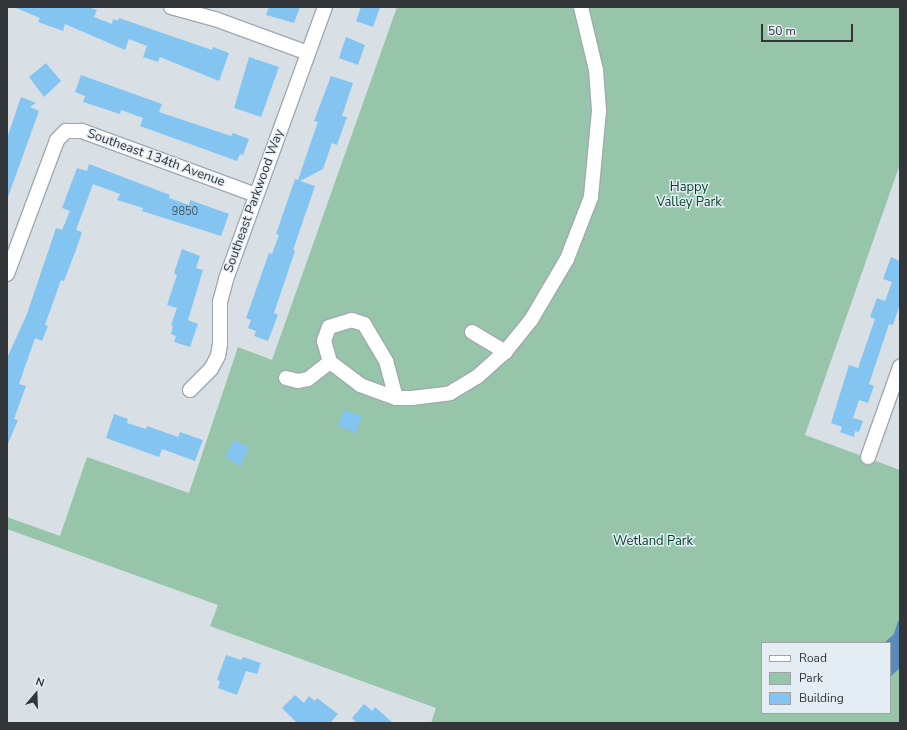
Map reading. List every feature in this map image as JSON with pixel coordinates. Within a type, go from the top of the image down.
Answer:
[{"type":"street","points":[[171,7],[215,19],[308,53]]},
{"type":"street","name":"Southeast Parkwood Way","points":[[190,390],[211,369],[218,356],[220,344],[220,302],[256,195],[324,7]]},
{"type":"street","points":[[396,398],[386,361],[364,324],[352,320],[329,327],[324,341],[330,362],[360,385],[396,398],[412,398],[450,393],[477,378],[505,352],[531,320],[566,259],[591,197],[599,110],[596,70],[581,7]]},
{"type":"street","name":"Southeast 134th Avenue","points":[[7,274],[12,243],[57,140],[63,133],[71,130],[82,131],[256,195]]},
{"type":"street","points":[[472,332],[505,352]]},
{"type":"street","points":[[286,378],[298,381],[308,380],[330,362]]},
{"type":"street","points":[[868,457],[896,389],[900,367]]},
{"type":"green space","name":"Happy Valley Park","points":[[397,7],[900,7],[900,164],[805,435],[900,470],[900,723],[431,723],[436,708],[210,626],[218,605],[7,529],[7,517],[60,536],[87,457],[189,493],[238,347],[272,360]]},
{"type":"water","points":[[898,621],[900,622],[900,668],[891,676],[891,642],[885,642],[894,634]]},
{"type":"building","points":[[14,7],[88,7],[97,10],[94,17],[112,24],[113,19],[118,21],[119,18],[212,50],[213,47],[229,53],[219,81],[160,57],[158,62],[143,57],[147,46],[129,39],[125,50],[65,24],[63,31],[38,22],[40,18]]},
{"type":"building","points":[[269,7],[300,7],[294,23],[266,15]]},
{"type":"building","points":[[361,7],[380,7],[373,27],[356,21]]},
{"type":"building","points":[[346,37],[365,45],[358,65],[339,58]]},
{"type":"building","points":[[249,57],[279,67],[261,117],[234,108]]},
{"type":"building","points":[[46,63],[61,81],[44,97],[29,77]]},
{"type":"building","points":[[81,75],[162,104],[159,112],[231,136],[233,133],[249,139],[243,155],[240,154],[237,161],[140,126],[143,118],[121,110],[120,114],[83,102],[85,96],[75,92]]},
{"type":"building","points":[[331,76],[353,83],[342,116],[347,117],[337,145],[332,143],[323,169],[300,181],[315,186],[293,250],[295,251],[274,313],[278,315],[268,341],[254,336],[256,331],[248,328],[251,320],[246,318],[269,253],[272,254],[279,235],[276,234],[295,179],[298,180],[318,122],[314,121]]},
{"type":"building","points":[[21,97],[36,103],[30,107],[39,111],[8,197],[7,138]]},
{"type":"building","points":[[89,164],[170,195],[169,198],[189,205],[190,200],[229,214],[221,236],[142,211],[143,208],[117,200],[120,194],[93,184],[76,230],[82,232],[64,281],[61,280],[45,325],[48,326],[42,341],[35,338],[19,384],[26,386],[14,419],[18,420],[7,446],[7,358],[27,314],[56,228],[62,230],[70,211],[62,208],[77,168],[87,171]]},
{"type":"building","points":[[182,249],[200,256],[196,268],[203,270],[188,320],[198,324],[190,347],[174,342],[176,336],[171,334],[173,326],[171,325],[177,308],[167,305],[177,275],[174,273]]},
{"type":"building","points":[[891,257],[900,261],[900,304],[893,325],[889,324],[869,384],[874,386],[868,403],[859,400],[853,418],[863,421],[859,432],[855,431],[854,437],[840,432],[842,427],[831,423],[849,365],[858,368],[875,319],[870,317],[877,298],[885,301],[892,282],[883,279]]},
{"type":"building","points":[[344,410],[362,416],[356,433],[338,426]]},
{"type":"building","points":[[114,414],[128,419],[127,423],[146,429],[147,426],[178,437],[180,432],[203,440],[195,461],[162,449],[159,457],[106,438]]},
{"type":"building","points":[[234,440],[249,447],[240,466],[225,457]]},
{"type":"building","points":[[226,655],[241,660],[243,657],[261,663],[257,674],[246,671],[237,695],[218,688],[220,681],[217,680]]},
{"type":"building","points":[[295,695],[304,703],[309,696],[315,701],[317,698],[338,714],[330,723],[297,723],[282,708]]},
{"type":"building","points":[[364,704],[372,711],[375,707],[393,723],[357,723],[352,718]]},
{"type":"park label","name":"Wetland Park","points":[[653,541]]}]
